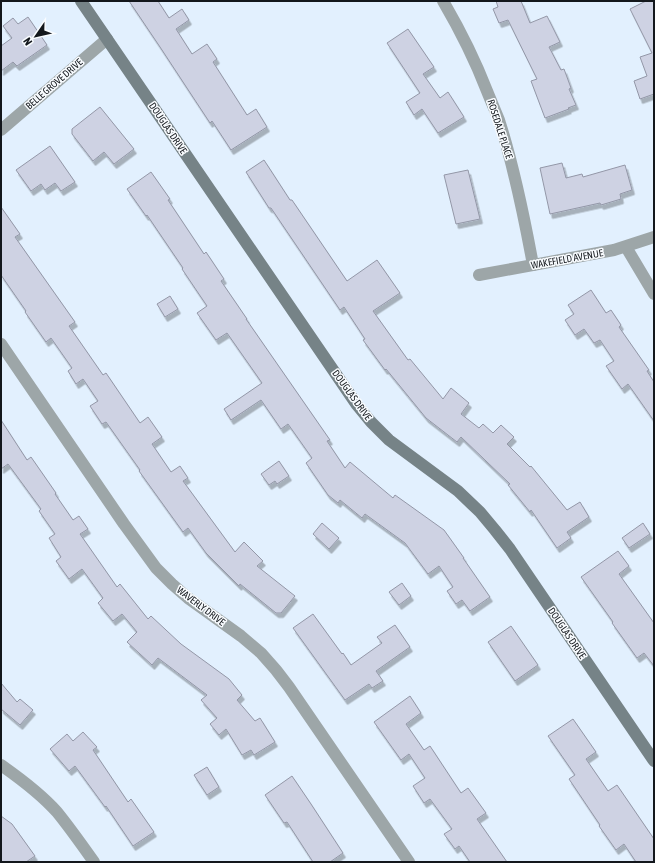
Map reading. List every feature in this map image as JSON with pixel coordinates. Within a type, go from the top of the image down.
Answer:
[{"type":"street","name":"DOUGLAS DRIVE","points":[[81,1],[357,405],[389,440],[458,491],[480,512],[510,549],[654,761]]},
{"type":"street","name":"ROSEDALE PLACE","points":[[443,1],[466,44],[498,118],[510,156],[520,196],[533,265]]},
{"type":"street","name":"BELLE GROVE DRIVE","points":[[1,130],[107,39]]},
{"type":"street","name":"WAKEFIELD AVENUE","points":[[479,275],[599,253],[626,247],[654,237]]},
{"type":"street","points":[[626,247],[654,294]]},
{"type":"street","name":"WAVERLY DRIVE","points":[[1,344],[124,524],[156,568],[188,598],[261,653],[276,670],[409,862]]},
{"type":"street","points":[[1,764],[24,781],[57,812],[94,862]]},
{"type":"building","points":[[129,1],[158,1],[169,18],[182,9],[189,20],[176,29],[192,54],[207,44],[217,59],[213,62],[247,115],[256,109],[267,127],[231,150],[212,121],[210,123]]},
{"type":"building","points":[[496,1],[521,1],[530,23],[547,16],[560,42],[549,47],[561,70],[564,69],[571,88],[569,89],[576,105],[545,118],[531,81],[537,79],[508,20],[499,23],[493,9],[498,7]]},
{"type":"building","points":[[646,1],[654,1],[654,94],[640,99],[634,81],[647,76],[640,57],[652,53],[630,9]]},
{"type":"building","points":[[28,17],[47,45],[17,66],[13,62],[1,71],[1,46],[12,38],[3,26],[13,18],[18,24]]},
{"type":"building","points":[[408,29],[434,67],[423,74],[440,98],[448,92],[464,117],[438,133],[422,109],[414,115],[406,102],[420,93],[387,43]]},
{"type":"building","points":[[100,107],[134,149],[114,164],[104,152],[93,161],[72,134],[72,129]]},
{"type":"building","points":[[50,146],[75,182],[61,191],[55,183],[45,190],[41,184],[31,191],[16,170]]},
{"type":"building","points":[[264,160],[347,281],[377,260],[400,293],[373,311],[408,360],[410,359],[443,399],[451,388],[469,403],[461,414],[479,428],[483,424],[493,433],[501,425],[514,437],[507,444],[530,467],[531,466],[567,510],[580,502],[589,517],[567,532],[571,538],[557,548],[531,510],[530,512],[508,485],[510,484],[461,437],[457,442],[426,418],[386,369],[385,370],[363,340],[365,339],[344,307],[340,310],[271,208],[269,208],[246,172]]},
{"type":"building","points":[[562,163],[566,178],[582,174],[583,177],[625,165],[632,190],[620,194],[621,199],[601,205],[600,203],[550,214],[540,168]]},
{"type":"building","points":[[468,170],[480,219],[456,224],[444,175]]},
{"type":"building","points":[[151,172],[170,199],[168,200],[204,254],[206,252],[224,279],[221,281],[246,319],[330,440],[327,441],[345,468],[350,462],[393,498],[395,495],[444,530],[490,597],[470,611],[462,600],[456,604],[447,591],[453,587],[439,566],[428,574],[405,543],[365,514],[362,518],[340,500],[338,503],[328,495],[306,463],[312,458],[288,424],[281,429],[261,400],[231,420],[224,409],[262,383],[227,333],[216,340],[197,313],[207,306],[147,215],[146,216],[127,189]]},
{"type":"building","points":[[1,207],[20,234],[15,237],[75,322],[69,326],[103,375],[106,373],[140,423],[148,417],[162,437],[152,444],[171,472],[180,466],[188,478],[183,481],[235,552],[244,542],[263,561],[257,566],[295,596],[281,613],[276,613],[240,584],[239,586],[206,553],[188,528],[183,532],[106,422],[102,424],[90,406],[98,401],[83,379],[76,384],[68,371],[72,368],[51,338],[46,342],[1,275]]},
{"type":"building","points":[[591,290],[606,313],[611,310],[621,325],[619,327],[649,370],[647,371],[654,382],[654,421],[628,384],[622,389],[606,366],[614,361],[600,340],[594,343],[584,329],[575,335],[565,320],[574,314],[568,305]]},
{"type":"building","points":[[170,296],[178,309],[165,317],[157,304]]},
{"type":"building","points":[[1,420],[27,460],[31,457],[73,520],[79,516],[88,529],[80,534],[117,587],[120,584],[148,619],[151,616],[181,644],[229,679],[242,695],[237,700],[255,721],[260,718],[275,742],[254,755],[251,750],[242,755],[226,729],[219,735],[210,724],[217,718],[201,700],[207,695],[158,658],[152,665],[127,642],[137,632],[122,614],[113,621],[98,603],[103,598],[82,569],[69,579],[56,561],[61,557],[49,538],[55,534],[39,511],[41,509],[8,464],[1,469]]},
{"type":"building","points":[[279,461],[289,476],[277,484],[275,481],[269,485],[261,474]]},
{"type":"building","points":[[322,523],[339,538],[329,549],[313,534]]},
{"type":"building","points":[[643,523],[650,534],[629,548],[622,538]]},
{"type":"building","points":[[618,551],[629,566],[619,574],[654,623],[654,666],[644,653],[637,658],[581,577]]},
{"type":"building","points":[[402,583],[411,596],[399,605],[389,592]]},
{"type":"building","points":[[313,614],[351,665],[382,643],[377,637],[395,625],[410,647],[376,671],[383,681],[372,688],[369,684],[345,700],[293,628]]},
{"type":"building","points":[[511,626],[538,665],[515,681],[488,642]]},
{"type":"building","points":[[1,683],[17,702],[20,699],[33,710],[20,725],[1,709]]},
{"type":"building","points":[[410,696],[421,713],[406,724],[424,750],[430,746],[461,793],[468,788],[486,813],[477,819],[507,862],[470,862],[459,846],[455,849],[444,834],[452,829],[430,799],[424,803],[413,786],[425,778],[409,754],[401,760],[374,722]]},
{"type":"building","points":[[573,719],[596,752],[586,759],[608,791],[617,785],[654,839],[654,862],[636,862],[624,844],[616,850],[569,779],[575,775],[548,736]]},
{"type":"building","points":[[83,732],[97,747],[93,750],[128,802],[131,799],[154,832],[133,846],[106,806],[105,807],[75,766],[69,771],[50,749],[67,734],[73,741]]},
{"type":"building","points":[[207,767],[219,787],[207,795],[194,775]]},
{"type":"building","points":[[292,776],[343,853],[330,862],[313,862],[287,822],[284,823],[265,795]]},
{"type":"building","points":[[1,816],[12,824],[35,856],[26,862],[1,862]]}]
